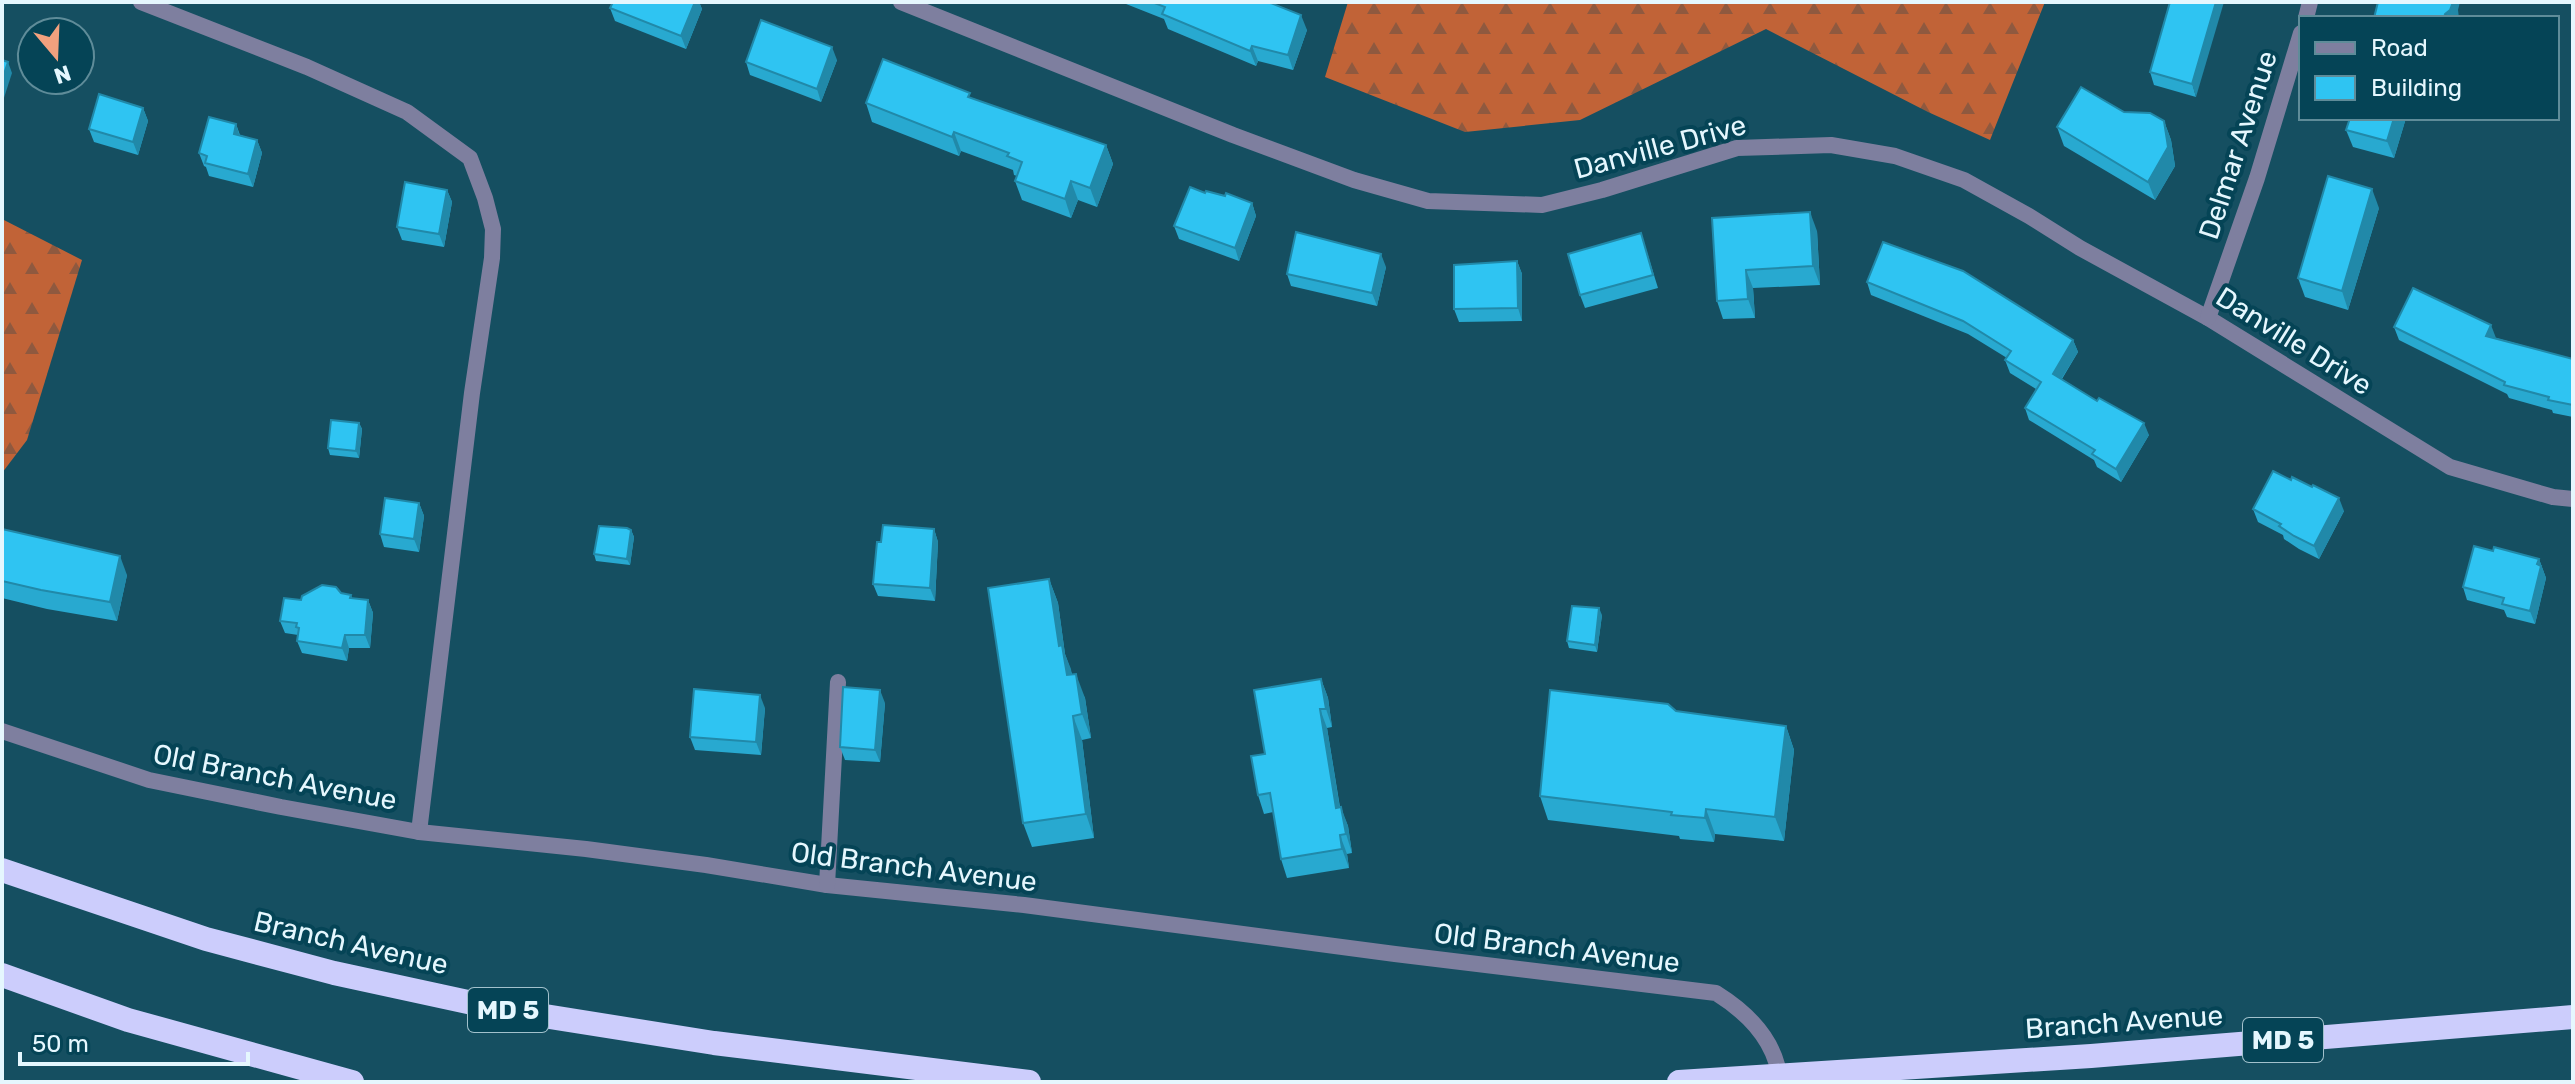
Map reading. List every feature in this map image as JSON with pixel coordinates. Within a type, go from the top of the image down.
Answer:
[{"type":"highway","name":"Branch Avenue","points":[[2,870],[206,939],[334,973],[500,1009],[714,1043],[1029,1082]]},
{"type":"highway","points":[[2,975],[128,1020],[352,1082]]},
{"type":"highway","points":[[2461,1025],[2573,1009]]},
{"type":"highway","name":"Branch Avenue","points":[[1679,1082],[1780,1079],[2573,1017]]},
{"type":"street","points":[[141,2],[307,67],[407,112],[470,158],[485,198],[493,229],[492,258],[472,393],[419,832]]},
{"type":"street","name":"Danville Drive","points":[[901,2],[1233,135],[1354,180],[1428,201],[1542,205],[1602,190],[1737,148],[1831,145],[1895,156],[1964,180],[2208,318],[2450,467],[2553,497],[2573,499]]},
{"type":"street","name":"Delmar Avenue","points":[[2208,318],[2257,178],[2299,40]]},
{"type":"street","points":[[827,885],[838,682]]},
{"type":"street","name":"Old Branch Avenue","points":[[2,731],[149,780],[419,832],[676,861],[827,885],[1024,905],[1716,993],[1739,1007],[1764,1034],[1780,1079]]},
{"type":"green space","points":[[1348,2],[2045,2],[1990,140],[1928,112],[1766,29],[1580,120],[1465,132],[1325,77]]},
{"type":"green space","points":[[2,219],[82,260],[27,440],[2,473]]},
{"type":"building","points":[[613,2],[695,2],[681,36],[610,8]]},
{"type":"building","points":[[1152,2],[1268,2],[1301,15],[1288,55],[1252,46],[1250,51],[1162,14],[1165,7]]},
{"type":"building","points":[[2170,2],[2216,2],[2192,84],[2150,72]]},
{"type":"building","points":[[2378,2],[2453,2],[2444,16],[2374,16]]},
{"type":"building","points":[[761,20],[832,47],[817,89],[746,62]]},
{"type":"building","points":[[883,59],[970,93],[968,97],[1106,145],[1090,188],[1071,181],[1065,199],[1015,181],[1022,162],[1007,156],[1009,153],[954,132],[952,137],[866,103]]},
{"type":"building","points":[[2,60],[8,62],[2,80]]},
{"type":"building","points":[[2081,87],[2124,112],[2150,113],[2164,121],[2168,147],[2148,182],[2057,127]]},
{"type":"building","points":[[99,94],[143,108],[133,142],[89,129]]},
{"type":"building","points":[[209,117],[236,124],[234,134],[257,140],[248,174],[205,163],[207,156],[199,153]]},
{"type":"building","points":[[2349,120],[2393,120],[2387,141],[2346,130]]},
{"type":"building","points":[[2328,176],[2372,189],[2342,291],[2298,278]]},
{"type":"building","points":[[405,182],[447,190],[439,234],[397,227]]},
{"type":"building","points":[[1190,187],[1205,193],[1225,196],[1226,193],[1252,203],[1235,248],[1174,226]]},
{"type":"building","points":[[1810,212],[1813,266],[1746,270],[1748,299],[1717,301],[1712,218]]},
{"type":"building","points":[[1296,232],[1381,254],[1372,293],[1287,274]]},
{"type":"building","points":[[1641,233],[1653,275],[1580,295],[1568,254]]},
{"type":"building","points":[[1883,242],[1963,271],[2073,340],[2053,374],[2097,401],[2099,398],[2144,423],[2116,469],[2092,454],[2095,450],[2025,408],[2041,382],[2005,360],[2011,351],[1963,321],[1867,282]]},
{"type":"building","points":[[1517,261],[1518,308],[1454,309],[1454,265]]},
{"type":"building","points":[[2413,288],[2491,325],[2486,336],[2573,359],[2573,405],[2504,385],[2505,382],[2394,327]]},
{"type":"building","points":[[331,420],[359,423],[356,451],[328,448]]},
{"type":"building","points":[[2273,471],[2339,498],[2314,546],[2253,509]]},
{"type":"building","points":[[385,498],[419,503],[414,539],[380,534]]},
{"type":"building","points":[[883,525],[934,529],[930,588],[873,584],[877,542],[881,542]]},
{"type":"building","points":[[599,526],[631,530],[627,559],[594,554]]},
{"type":"building","points":[[2,529],[120,556],[110,602],[2,581]]},
{"type":"building","points":[[2474,546],[2493,551],[2494,547],[2539,559],[2537,564],[2541,566],[2530,611],[2502,604],[2504,598],[2463,587]]},
{"type":"building","points":[[1049,579],[1059,646],[1062,645],[1067,675],[1076,674],[1082,714],[1073,716],[1086,814],[1023,823],[988,588]]},
{"type":"building","points":[[322,585],[336,587],[341,593],[351,595],[350,598],[368,600],[365,635],[345,635],[342,648],[297,641],[297,623],[280,621],[284,598],[301,600],[302,596]]},
{"type":"building","points":[[1572,606],[1599,608],[1595,645],[1567,641]]},
{"type":"building","points":[[1321,679],[1326,709],[1320,709],[1336,808],[1341,807],[1346,834],[1340,835],[1342,849],[1281,859],[1270,793],[1258,795],[1251,756],[1265,754],[1254,690]]},
{"type":"building","points":[[843,687],[880,690],[875,750],[840,747]]},
{"type":"building","points":[[694,689],[760,695],[756,742],[690,737]]},
{"type":"building","points":[[1550,690],[1668,704],[1676,711],[1786,726],[1775,817],[1706,809],[1705,818],[1671,815],[1672,812],[1540,796]]}]
